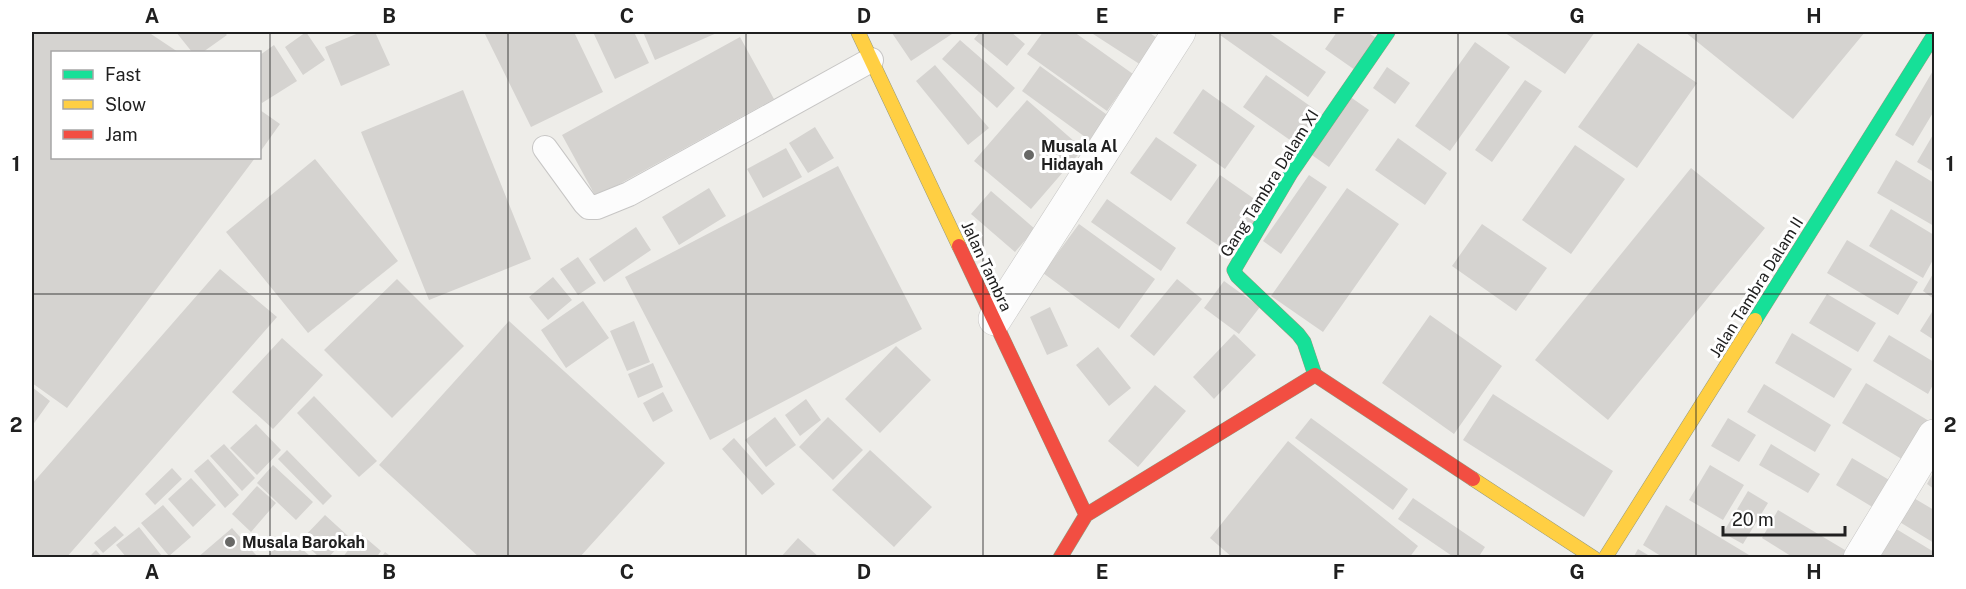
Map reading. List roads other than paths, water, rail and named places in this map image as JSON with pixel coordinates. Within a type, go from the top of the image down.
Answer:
[{"type":"street","name":"Jalan Tambra","points":[[858,32],[1086,514]]},
{"type":"street","points":[[995,319],[1179,32]]},
{"type":"street","name":"Gang Tambra Dalam XI","points":[[1315,375],[1304,342],[1298,334],[1237,276],[1234,270],[1291,173],[1388,32]]},
{"type":"street","name":"Jalan Tambra Dalam II","points":[[1605,558],[1935,35]]},
{"type":"street","points":[[1060,558],[1086,514],[1315,375],[1594,558]]},
{"type":"street","points":[[1860,558],[1935,436]]},
{"type":"lane","points":[[545,148],[585,203],[589,207],[597,207],[629,194],[871,60]]},
{"type":"place","name":"Musala Al Hidayah","points":[[1029,155]]},
{"type":"place","name":"Musala Barokah","points":[[230,542]]}]
